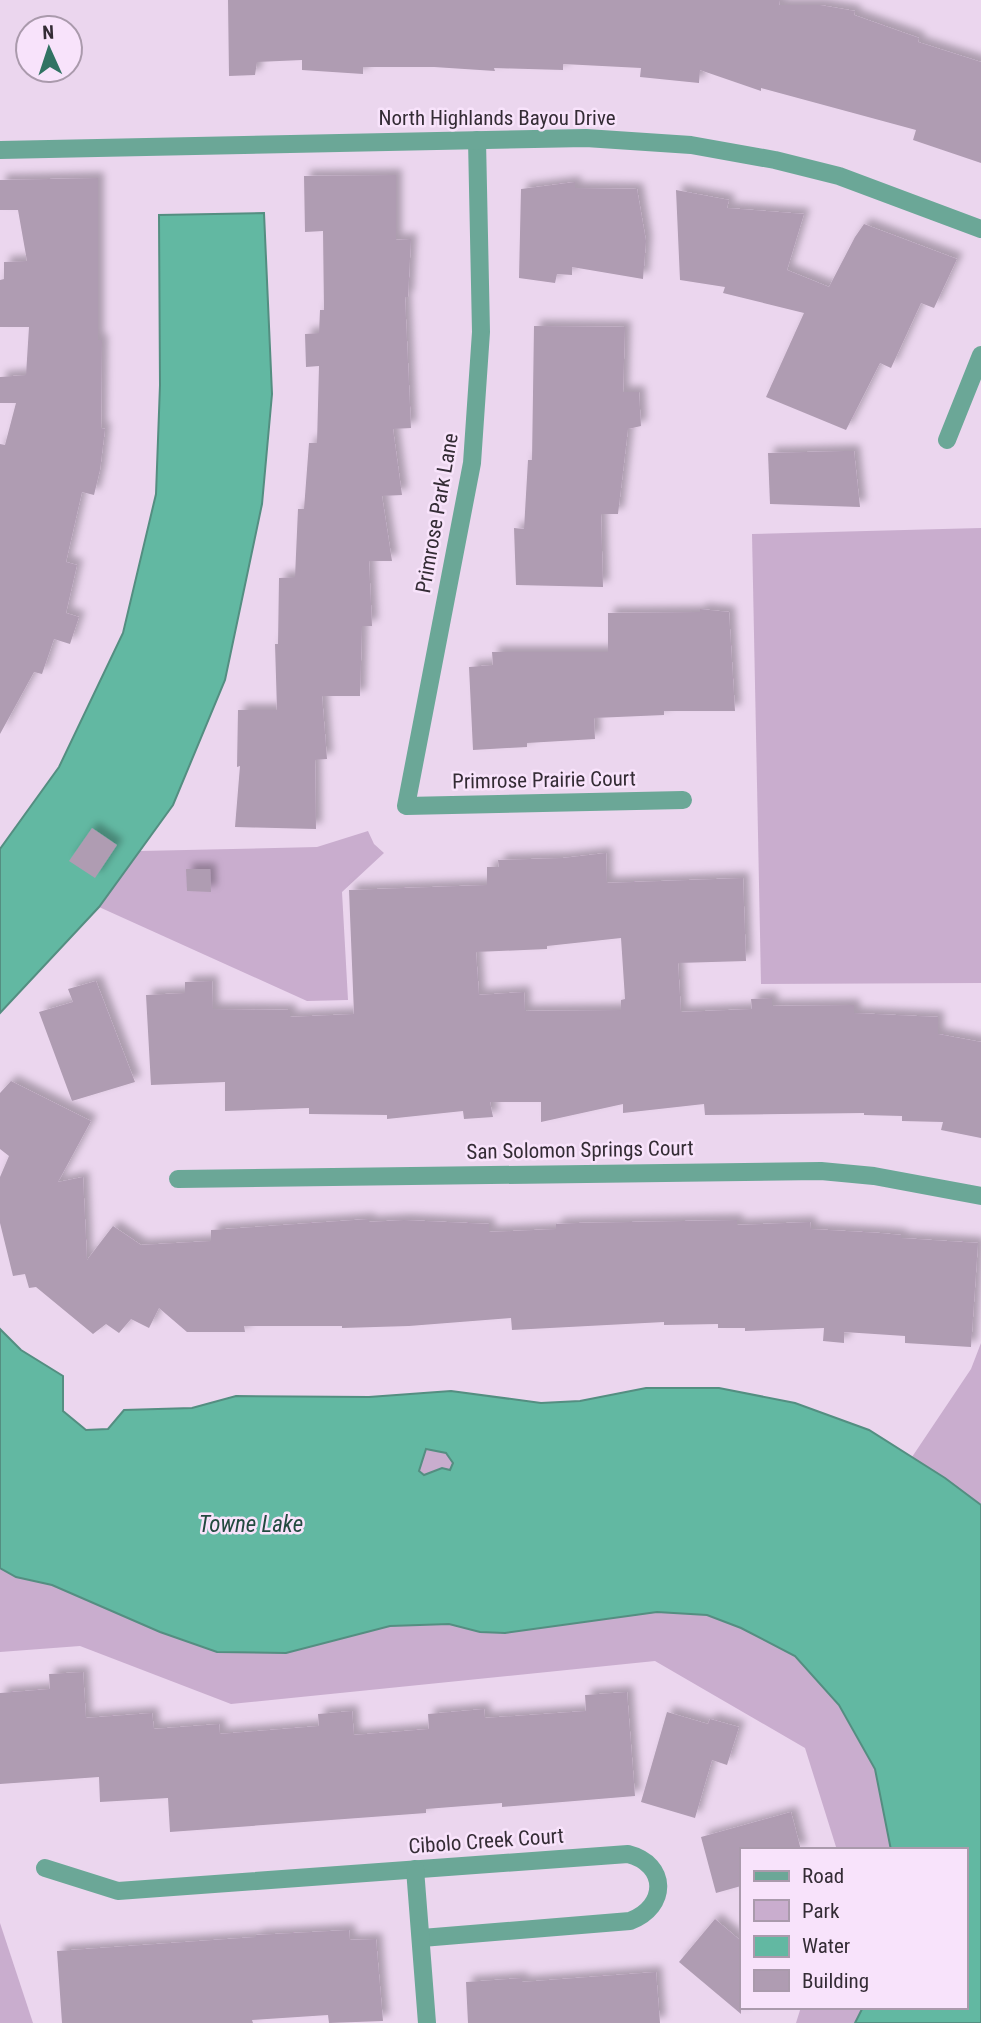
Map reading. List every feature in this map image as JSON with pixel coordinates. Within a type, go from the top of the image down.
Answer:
[{"type":"street","name":"North Highlands Bayou Drive","points":[[0,150],[586,138],[691,145],[839,176],[981,229]]},
{"type":"street","name":"Primrose Park Lane","points":[[406,806],[472,463],[481,332],[477,140]]},
{"type":"street","points":[[947,440],[981,355]]},
{"type":"street","name":"Primrose Prairie Court","points":[[406,806],[684,800]]},
{"type":"street","name":"San Solomon Springs Court","points":[[178,1179],[821,1171],[874,1176],[981,1196]]},
{"type":"street","name":"Cibolo Creek Court","points":[[45,1868],[118,1891],[628,1854],[639,1857],[649,1865],[659,1886],[657,1899],[650,1910],[630,1921],[422,1938]]},
{"type":"street","points":[[415,1869],[427,2023]]},
{"type":"green space","points":[[981,528],[981,983],[761,984],[752,534]]},
{"type":"green space","points":[[368,831],[374,844],[384,853],[342,892],[348,1000],[307,1001],[99,907],[140,851],[317,847]]},
{"type":"green space","points":[[981,1343],[981,1505],[912,1457],[971,1369]]},
{"type":"green space","points":[[426,1449],[446,1453],[454,1463],[450,1470],[442,1468],[424,1475],[419,1471]]},
{"type":"green space","points":[[0,1568],[16,1577],[52,1585],[352,1634],[390,1626],[449,1624],[480,1632],[505,1633],[657,1612],[707,1615],[741,1628],[795,1656],[839,1705],[875,1769],[891,1848],[836,1848],[805,1748],[655,1661],[231,1704],[80,1646],[0,1652]]},
{"type":"green space","points":[[0,1923],[33,2023],[0,2023]]},
{"type":"green space","points":[[800,2009],[862,2009],[855,2023],[796,2023]]},
{"type":"water","points":[[264,213],[272,394],[262,504],[225,680],[173,805],[99,907],[0,1013],[0,849],[59,767],[123,633],[156,494],[160,385],[159,215]]},
{"type":"water","name":"Towne Lake","points":[[0,1329],[21,1350],[63,1376],[63,1411],[86,1430],[108,1429],[124,1410],[192,1408],[236,1396],[369,1397],[451,1391],[541,1403],[580,1401],[646,1388],[719,1388],[795,1403],[869,1430],[945,1478],[981,1505],[981,2023],[855,2023],[862,2009],[967,2009],[967,1848],[891,1848],[875,1769],[839,1705],[795,1656],[741,1628],[707,1615],[657,1612],[505,1633],[480,1632],[449,1624],[390,1626],[286,1653],[217,1652],[160,1632],[52,1585],[16,1577],[0,1568]],"holes":[[[426,1449],[446,1453],[453,1463],[450,1470],[442,1468],[424,1475],[419,1471]]]},
{"type":"building","points":[[228,0],[780,0],[779,5],[820,5],[855,11],[854,15],[919,38],[918,42],[981,62],[981,163],[913,140],[916,130],[761,88],[761,91],[700,70],[699,83],[640,77],[641,68],[563,64],[563,70],[363,67],[363,74],[302,70],[302,60],[257,62],[255,75],[229,76]]},
{"type":"building","points":[[396,175],[396,240],[411,239],[408,297],[405,297],[411,428],[393,429],[402,495],[382,496],[392,561],[369,561],[372,626],[362,626],[360,696],[322,696],[327,759],[315,760],[316,829],[235,827],[240,766],[237,767],[238,710],[277,710],[275,644],[278,644],[279,578],[295,577],[298,509],[304,509],[309,443],[317,443],[319,366],[306,367],[305,334],[319,333],[320,310],[324,310],[323,231],[305,232],[304,176]]},
{"type":"building","points":[[98,178],[98,340],[102,340],[101,428],[105,429],[94,495],[82,492],[66,562],[77,565],[66,613],[79,617],[70,644],[54,639],[42,674],[34,672],[0,734],[0,444],[5,445],[16,403],[0,403],[0,377],[26,375],[29,327],[0,327],[0,280],[4,279],[4,262],[27,261],[18,210],[0,210],[0,180]]},
{"type":"building","points":[[575,182],[575,188],[637,189],[646,241],[643,279],[572,267],[572,275],[557,274],[555,283],[519,278],[521,189]]},
{"type":"building","points":[[676,190],[729,200],[727,208],[804,214],[787,270],[829,287],[864,224],[957,259],[934,308],[921,303],[891,368],[880,363],[846,430],[766,397],[804,313],[723,293],[725,287],[680,280]]},
{"type":"building","points":[[534,326],[625,327],[623,392],[639,392],[641,426],[628,429],[618,514],[601,514],[603,587],[516,585],[514,528],[524,529],[528,460],[532,460]]},
{"type":"building","points":[[854,451],[860,507],[770,504],[768,453]]},
{"type":"building","points":[[700,609],[729,612],[735,711],[664,711],[664,715],[594,718],[595,739],[527,743],[527,747],[473,750],[469,667],[493,665],[492,652],[608,652],[608,613],[700,612]]},
{"type":"building","points":[[92,828],[117,845],[95,878],[69,861]]},
{"type":"building","points":[[606,853],[607,883],[743,878],[746,961],[678,963],[681,1012],[752,1009],[751,999],[772,998],[772,1006],[854,1005],[854,1013],[938,1017],[938,1034],[981,1042],[981,1138],[941,1130],[943,1122],[902,1121],[902,1116],[864,1113],[705,1115],[704,1104],[623,1113],[623,1104],[541,1122],[541,1102],[490,1102],[493,1117],[464,1119],[463,1111],[387,1119],[387,1115],[309,1114],[309,1108],[225,1111],[225,1082],[151,1085],[146,995],[185,993],[185,982],[212,981],[213,1009],[290,1010],[290,1017],[354,1014],[349,890],[487,885],[487,867],[499,867],[498,860],[563,858]],"holes":[[[621,938],[625,999],[621,1000],[621,1010],[525,1011],[524,992],[479,995],[476,952],[547,949],[547,946]]]},
{"type":"building","points":[[186,869],[210,869],[211,892],[187,891]]},
{"type":"building","points":[[96,981],[135,1082],[72,1101],[39,1012],[73,1002],[68,989]]},
{"type":"building","points":[[11,1081],[91,1121],[58,1182],[83,1177],[87,1260],[113,1226],[141,1245],[211,1241],[211,1230],[369,1219],[369,1222],[404,1220],[489,1224],[489,1232],[556,1229],[556,1224],[578,1223],[737,1220],[737,1225],[810,1222],[811,1229],[978,1243],[971,1347],[905,1343],[905,1336],[844,1332],[844,1343],[823,1341],[824,1328],[745,1331],[745,1328],[718,1328],[718,1324],[664,1325],[664,1322],[512,1330],[511,1318],[409,1326],[244,1326],[245,1332],[187,1332],[159,1308],[149,1328],[131,1319],[119,1333],[106,1324],[93,1334],[36,1287],[29,1288],[25,1274],[13,1276],[0,1223],[0,1177],[9,1156],[0,1149],[0,1093]]},
{"type":"building","points":[[83,1672],[86,1718],[152,1713],[154,1729],[219,1724],[220,1734],[319,1726],[318,1714],[352,1711],[354,1735],[429,1729],[428,1714],[484,1709],[485,1718],[586,1711],[585,1695],[627,1692],[635,1796],[502,1807],[502,1803],[426,1809],[426,1813],[170,1832],[168,1798],[100,1802],[99,1777],[0,1784],[0,1693],[50,1689],[49,1674]]},
{"type":"building","points":[[667,1712],[708,1724],[710,1719],[739,1727],[727,1765],[712,1760],[695,1818],[641,1802]]},
{"type":"building","points":[[791,1812],[800,1848],[740,1848],[740,1886],[716,1893],[701,1837]]},
{"type":"building","points":[[715,1919],[740,1940],[741,2014],[679,1962]]},
{"type":"building","points":[[349,1930],[350,1940],[376,1939],[383,2021],[329,2023],[328,2015],[252,2020],[253,2023],[62,2023],[57,1951]]},
{"type":"building","points":[[656,1972],[660,2023],[468,2023],[466,1982],[522,1978],[522,1982]]}]
